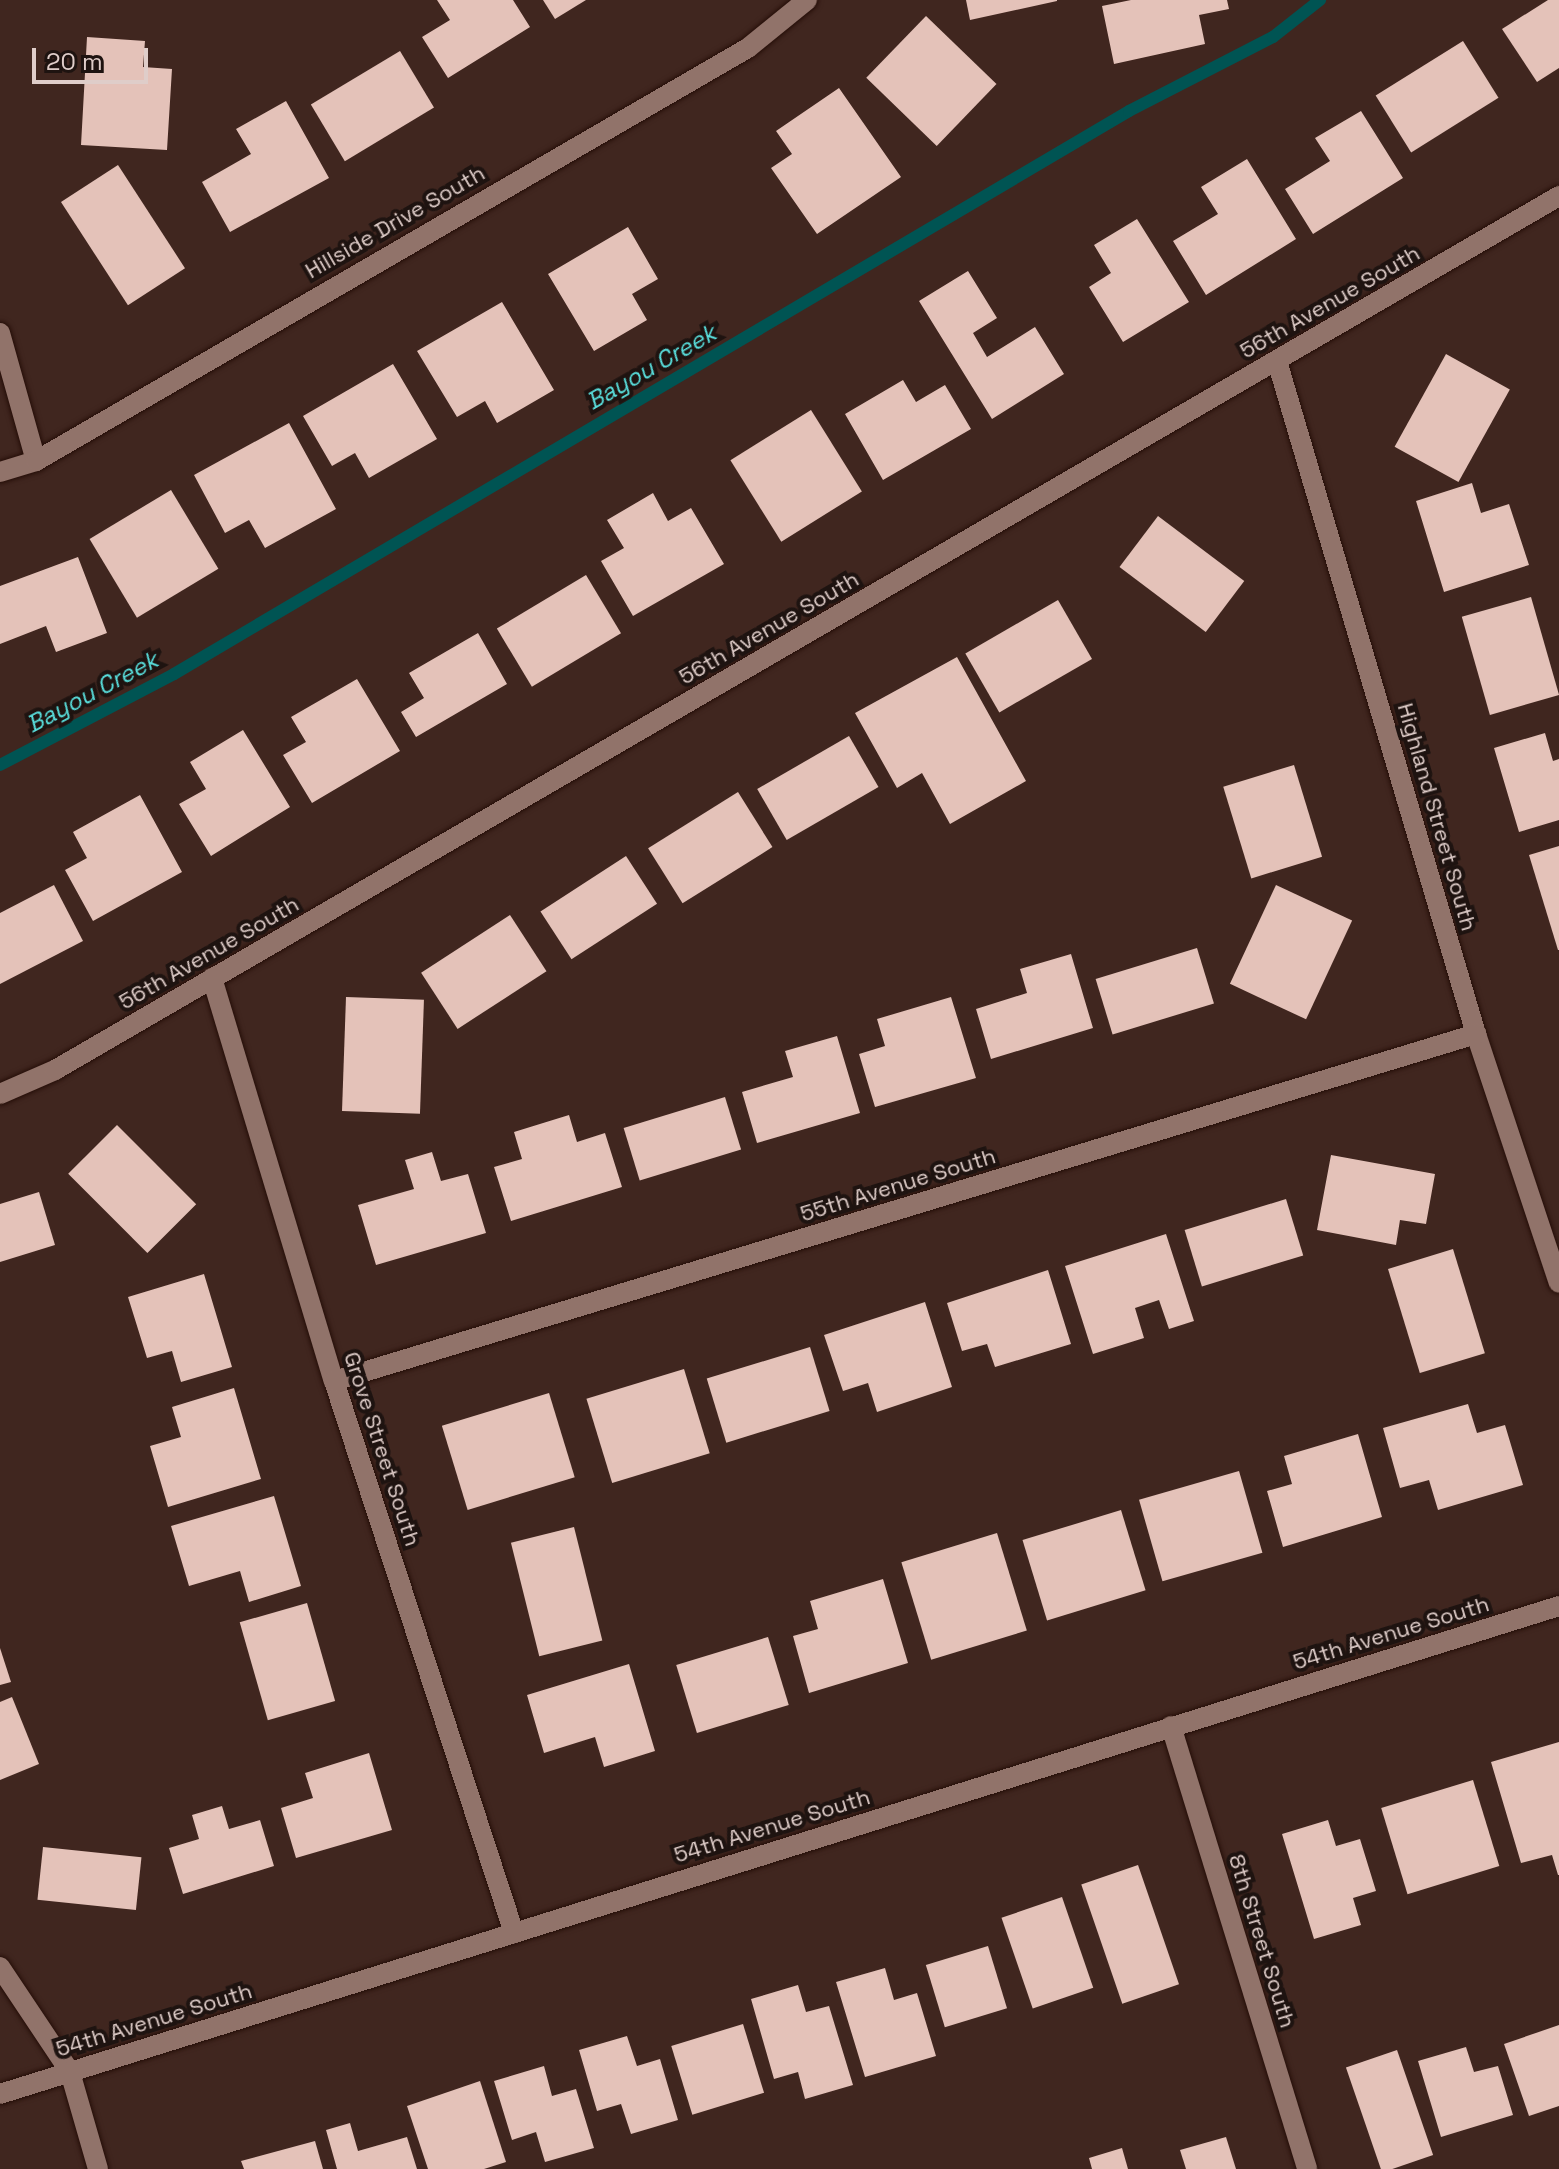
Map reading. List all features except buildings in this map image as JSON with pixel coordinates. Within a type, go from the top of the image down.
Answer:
[{"type":"street","name":"Hillside Drive South","points":[[0,472],[36,461],[748,48],[807,0]]},
{"type":"street","name":"56th Avenue South","points":[[0,1094],[55,1070],[1559,196]]},
{"type":"street","points":[[0,333],[36,461]]},
{"type":"street","name":"Highland Street South","points":[[1277,361],[1476,1034],[1559,1283]]},
{"type":"street","name":"Grove Street South","points":[[212,978],[334,1381],[514,1933]]},
{"type":"street","name":"55th Avenue South","points":[[334,1381],[1476,1034]]},
{"type":"street","name":"54th Avenue South","points":[[0,2094],[1559,1606]]},
{"type":"street","name":"8th Street South","points":[[1171,1726],[1307,2169]]},
{"type":"street","points":[[0,1967],[70,2072],[98,2169]]},
{"type":"waterway","name":"Bayou Creek","points":[[0,765],[174,674],[1129,111],[1273,37],[1320,0]]}]
